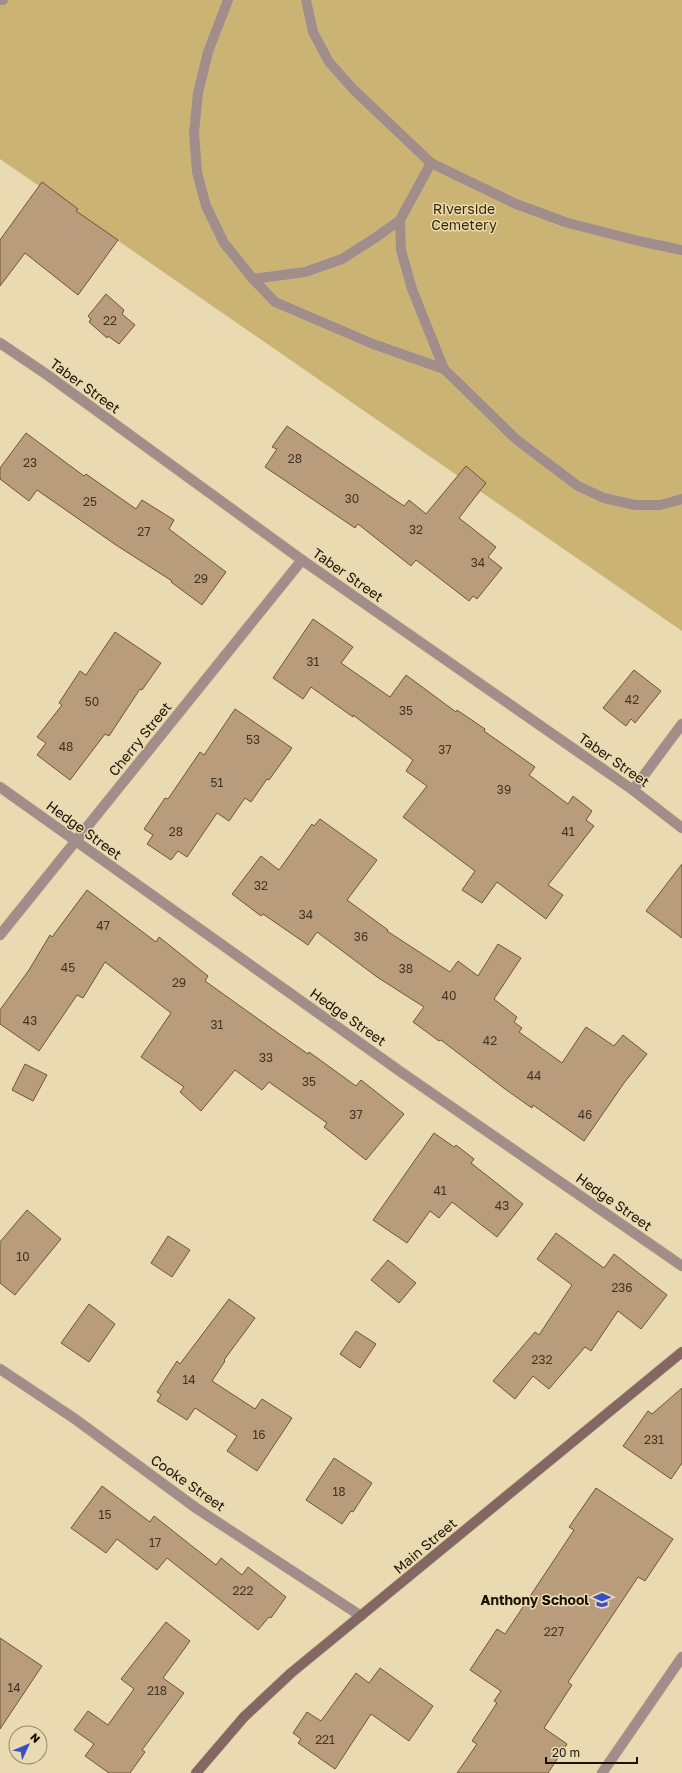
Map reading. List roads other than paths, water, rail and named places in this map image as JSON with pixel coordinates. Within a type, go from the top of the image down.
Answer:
[{"type":"main road","name":"Main Street","points":[[196,1773],[223,1739],[267,1694],[682,1352]]},
{"type":"street","points":[[228,0],[208,52],[198,93],[194,133],[197,172],[206,206],[224,243],[253,279],[275,302],[373,344],[444,369]]},
{"type":"street","points":[[306,0],[313,32],[329,62],[353,89],[431,163],[516,204],[561,220],[639,241],[682,250]]},
{"type":"street","points":[[253,279],[305,272],[342,260],[400,220],[431,163]]},
{"type":"street","points":[[400,220],[401,250],[412,289],[444,369],[517,440],[578,486],[604,498],[636,505],[660,504],[682,499]]},
{"type":"street","name":"Taber Street","points":[[0,343],[302,560],[633,790],[682,828]]},
{"type":"street","name":"Cherry Street","points":[[0,935],[302,560]]},
{"type":"street","points":[[633,790],[682,724]]},
{"type":"street","name":"Hedge Street","points":[[0,787],[407,1076],[682,1266]]},
{"type":"street","name":"Cooke Street","points":[[0,1369],[75,1419],[196,1508],[361,1616]]},
{"type":"street","points":[[602,1773],[682,1657]]},
{"type":"place","name":"Anthony School","points":[[602,1600]]},
{"type":"park label","name":"Riverside Cemetery","points":[[464,218]]}]
